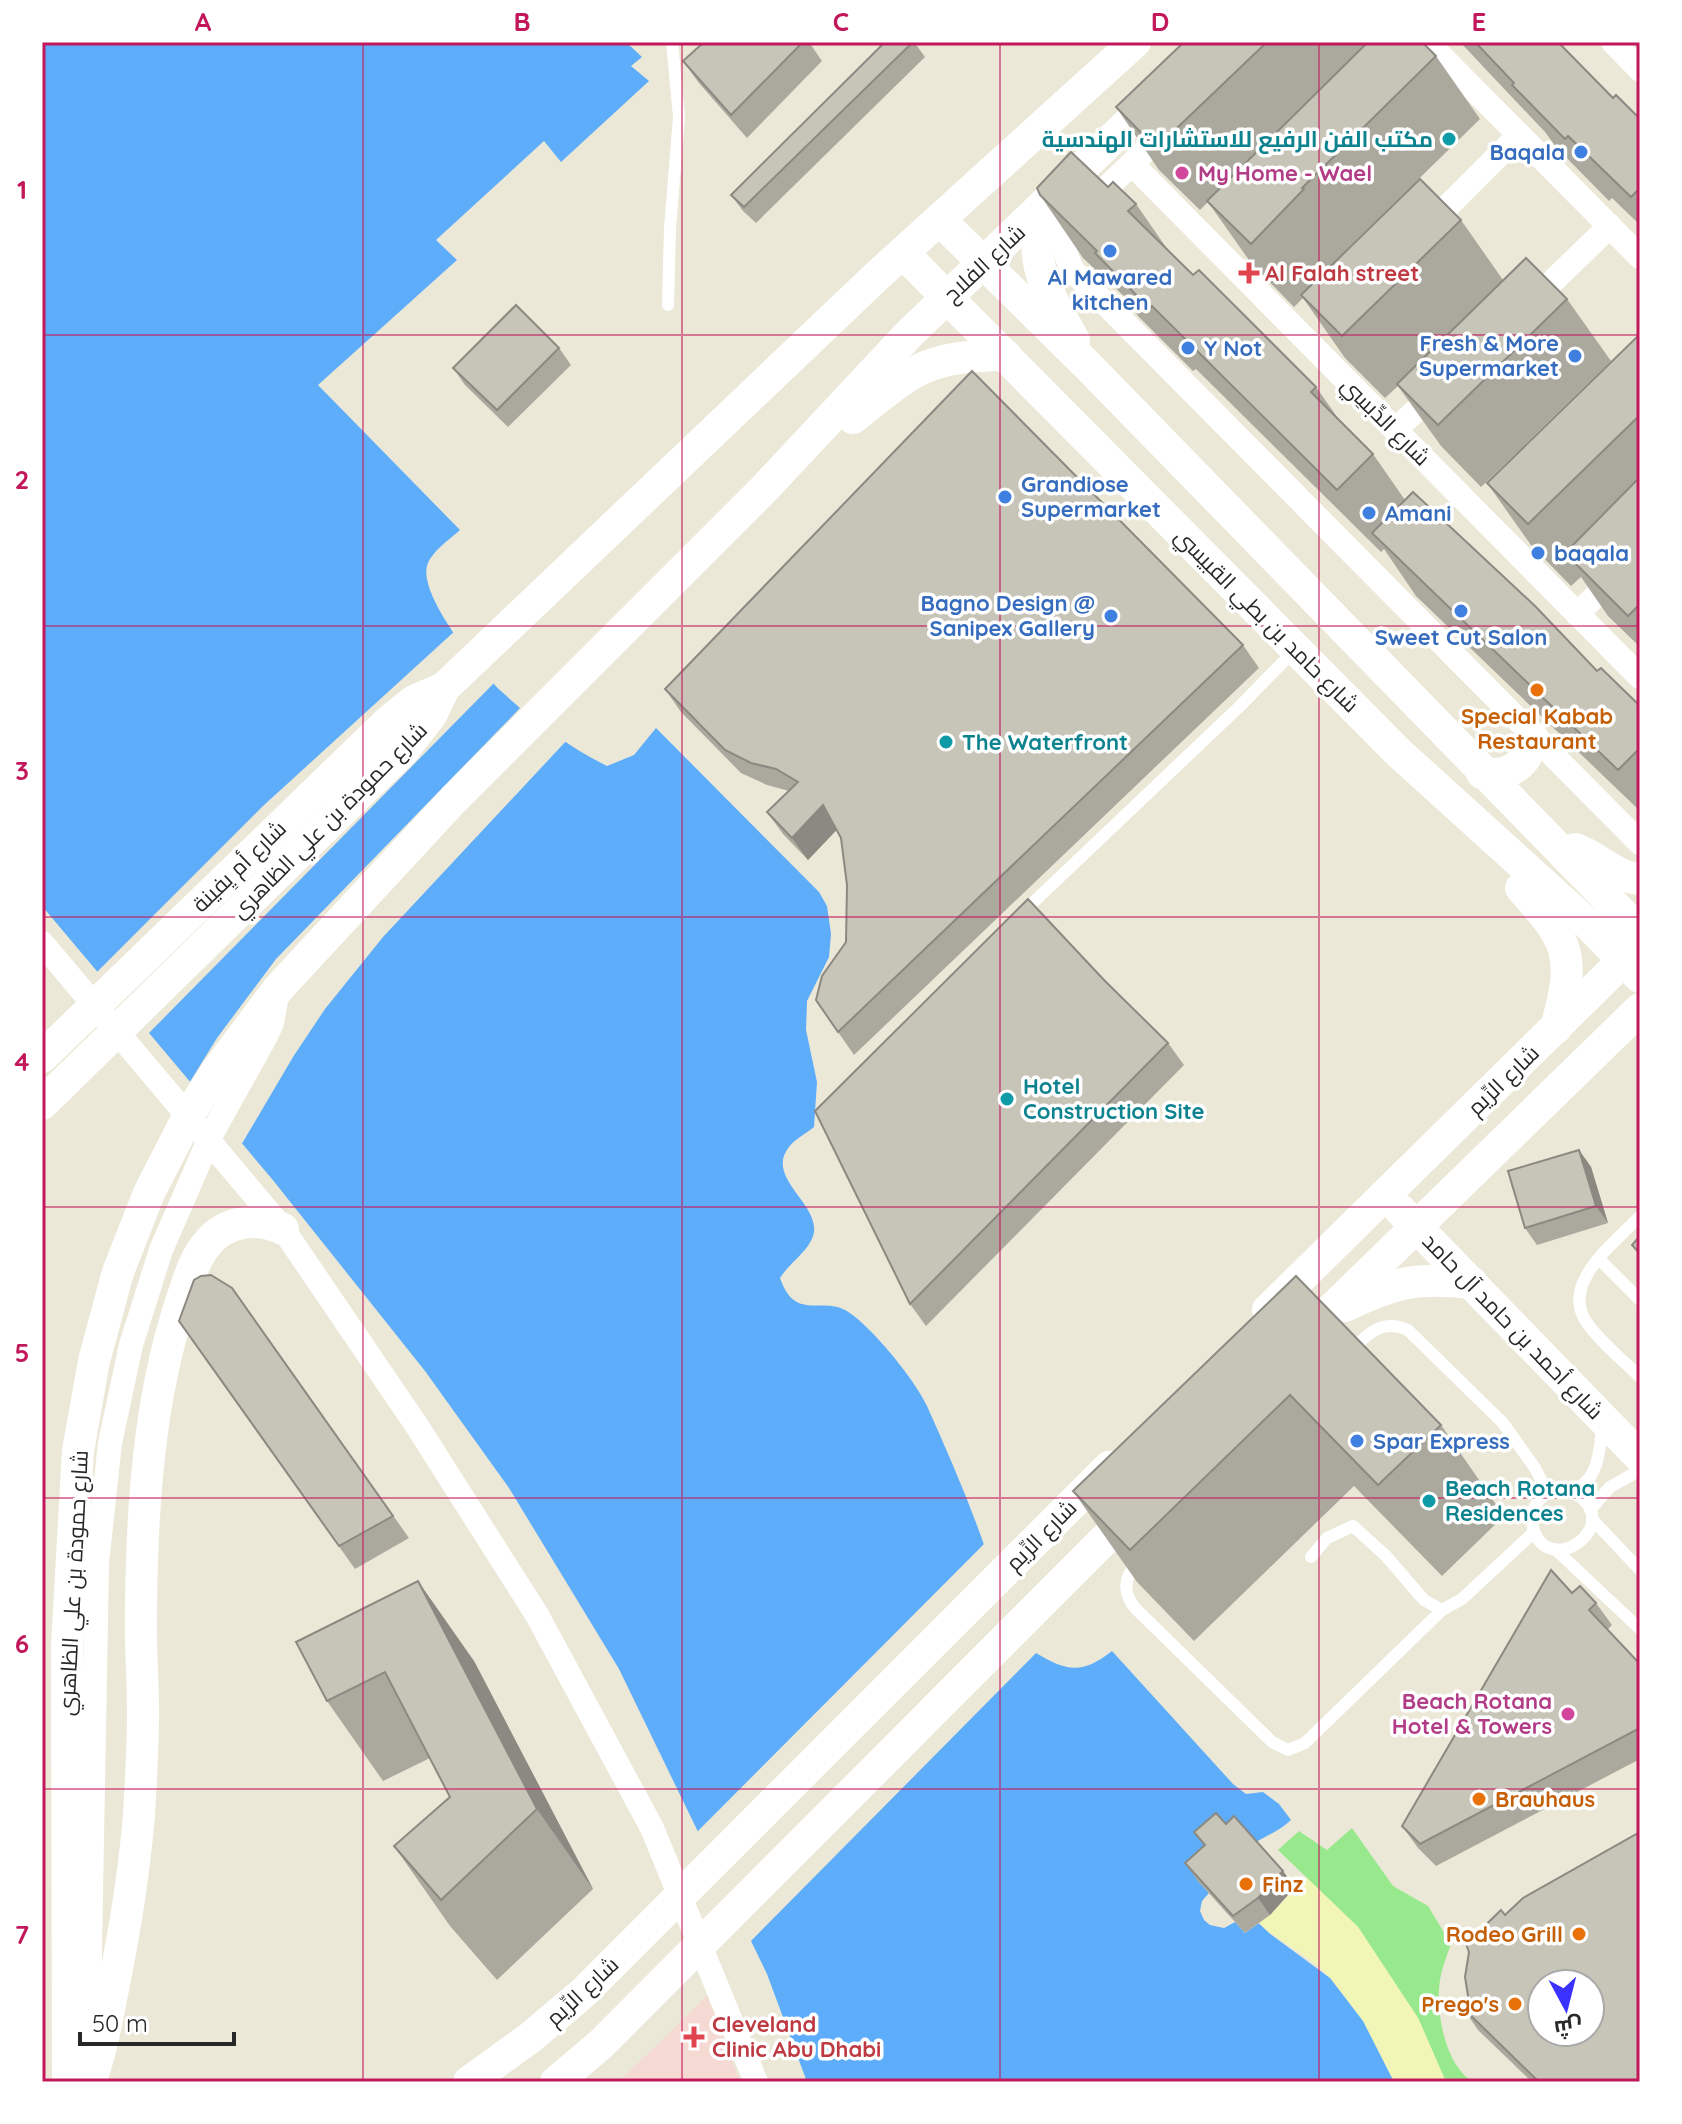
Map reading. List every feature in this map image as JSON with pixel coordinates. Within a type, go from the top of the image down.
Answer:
[{"type":"main road","points":[[903,253],[1135,42]]},
{"type":"main road","name":"شارع الفلاح","points":[[763,490],[909,334],[1063,188],[1196,88],[1213,42]]},
{"type":"main road","points":[[1063,188],[1038,237],[1038,251],[1049,292],[1089,367]]},
{"type":"main road","points":[[940,220],[1089,367],[1640,932]]},
{"type":"main road","name":"شارع حامد بن بطي القبيسي","points":[[903,253],[1399,753],[1590,926],[1635,960]]},
{"type":"main road","name":"شارع حمودة بن علي الظاهري","points":[[42,1104],[403,751],[431,715],[444,688],[903,253]]},
{"type":"main road","points":[[763,490],[906,375],[944,359],[1005,355]]},
{"type":"main road","name":"شارع حمودة بن علي الظاهري","points":[[68,2082],[67,1646],[73,1514],[85,1406],[105,1316],[118,1272],[149,1193],[191,1111],[218,1069],[278,989],[454,799],[763,490]]},
{"type":"main road","name":"شارع أم يِفينة","points":[[42,1057],[389,721],[414,701],[444,688]]},
{"type":"main road","points":[[1482,773],[1502,774],[1520,764],[1527,756],[1532,737]]},
{"type":"main road","points":[[1399,753],[1551,921],[1566,950],[1565,994],[1556,1028]]},
{"type":"main road","points":[[1559,847],[1578,850],[1628,879],[1640,879]]},
{"type":"main road","name":"شارع الرِّيم","points":[[1251,1326],[1556,1028],[1635,960]]},
{"type":"main road","name":"شارع الرِّيم","points":[[1282,1359],[1415,1225],[1640,1009]]},
{"type":"main road","name":"شارع أحمد بن حامد آل حامد","points":[[1385,1195],[1640,1457]]},
{"type":"main road","points":[[89,2082],[104,2036],[134,1863],[142,1765],[142,1565],[157,1399],[177,1315],[196,1263],[207,1243],[227,1227],[238,1223],[261,1222],[283,1229]]},
{"type":"main road","points":[[1324,1316],[1395,1284],[1427,1279],[1472,1283]]},
{"type":"main road","name":"شارع الرِّيم","points":[[469,2082],[531,2037],[583,1993],[1127,1449]]},
{"type":"main road","points":[[575,2073],[1156,1488]]},
{"type":"street","points":[[1613,42],[1640,70]]},
{"type":"street","points":[[1421,46],[1519,135],[1640,257]]},
{"type":"street","points":[[1196,88],[1132,164],[1070,223],[1064,235],[1067,261],[1074,272],[1640,843]]},
{"type":"street","points":[[1409,245],[1519,135]]},
{"type":"street","name":"شارع الدِّبسِي","points":[[1132,164],[1640,677]]},
{"type":"street","points":[[1213,246],[1235,225]]},
{"type":"street","points":[[1508,323],[1610,226]]},
{"type":"street","points":[[1310,344],[1332,322]]},
{"type":"street","points":[[1395,430],[1452,377]]},
{"type":"street","points":[[1489,525],[1510,504]]},
{"type":"street","points":[[1577,614],[1640,553]]},
{"type":"street","points":[[42,943],[283,1229],[417,1426],[537,1615],[652,1828],[756,2082]]},
{"type":"street","name":"شارع حمودة بن علي الظاهري","points":[[89,2082],[97,1563],[110,1443],[131,1345],[161,1250],[211,1135],[272,1023],[278,989]]},
{"type":"street","points":[[42,1068],[101,1012]]},
{"type":"lane","points":[[668,305],[670,228],[679,117],[672,42]]},
{"type":"lane","points":[[1008,926],[1296,649]]},
{"type":"lane","points":[[1640,1216],[1583,1278],[1579,1298],[1583,1317],[1640,1377]]},
{"type":"lane","points":[[1600,1260],[1640,1300]]},
{"type":"lane","points":[[1336,1366],[1376,1328],[1393,1325],[1408,1330],[1503,1423],[1535,1468],[1548,1493]]},
{"type":"lane","points":[[1570,1491],[1583,1484],[1593,1471],[1603,1420]]},
{"type":"lane","points":[[1555,1549],[1581,1543],[1591,1528],[1591,1514],[1610,1487],[1640,1470]]},
{"type":"lane","points":[[1640,1570],[1591,1514],[1586,1501],[1570,1491],[1555,1490],[1535,1505],[1534,1532],[1640,1629]]},
{"type":"lane","points":[[1311,1557],[1327,1538],[1353,1526],[1386,1556],[1424,1600],[1442,1610]]},
{"type":"lane","points":[[1148,1552],[1128,1575],[1126,1589],[1130,1602],[1272,1742],[1282,1748],[1295,1749],[1305,1743],[1442,1610],[1462,1599],[1534,1532]]},
{"type":"shaded area","name":"Cleveland Clinic Abu Dhabi","points":[[707,1996],[740,2082],[618,2082],[623,2078]]},
{"type":"green space","points":[[1352,1828],[1393,1886],[1428,1906],[1451,1944],[1440,1980],[1441,2021],[1455,2063],[1473,2082],[1446,2082],[1418,2018],[1358,1927],[1278,1850],[1299,1831],[1327,1850]]},
{"type":"sand","points":[[1306,1877],[1358,1927],[1418,2018],[1446,2082],[1394,2082],[1363,2024],[1334,1983],[1316,1964],[1258,1922],[1270,1915]]},
{"type":"water","points":[[42,42],[626,42],[642,57],[631,66],[649,81],[561,162],[544,141],[436,240],[457,260],[318,385],[460,530],[432,556],[427,566],[427,579],[432,595],[453,632],[501,691],[551,732],[607,766],[634,755],[656,728],[819,892],[827,906],[831,934],[829,957],[807,1001],[806,1030],[817,1082],[814,1127],[789,1147],[783,1158],[787,1179],[808,1211],[814,1232],[809,1245],[780,1278],[786,1291],[801,1304],[836,1307],[855,1317],[879,1339],[913,1382],[927,1406],[970,1508],[983,1542],[1004,1621],[1015,1640],[1066,1667],[1092,1664],[1112,1651],[1233,1784],[1246,1794],[1263,1792],[1279,1804],[1291,1820],[1242,1850],[1245,1910],[1269,1933],[1330,1978],[1363,2021],[1394,2082],[807,2082],[767,1974],[619,1669],[509,1488],[425,1371],[272,1179],[42,906]]},
{"type":"pier","points":[[456,630],[497,680],[146,1036],[95,974],[263,806]]},
{"type":"pier","points":[[524,704],[568,739],[383,937],[325,1009],[240,1147],[188,1085],[217,1038],[276,959]]},
{"type":"pier","points":[[987,1541],[1001,1598],[1017,1636],[1039,1650],[748,1944],[695,1834]]},
{"type":"pier","points":[[1197,1880],[1262,1921],[1245,1933],[1235,1922],[1224,1928],[1210,1925],[1200,1911],[1202,1901],[1209,1893]]},
{"type":"building","points":[[704,42],[803,42],[731,115],[683,61]]},
{"type":"building","points":[[885,42],[913,42],[744,207],[731,195]]},
{"type":"building","points":[[1184,42],[1267,42],[1156,148],[1116,107]]},
{"type":"building","points":[[1368,42],[1422,42],[1436,56],[1302,188],[1251,244],[1207,201]]},
{"type":"building","points":[[1475,42],[1558,42],[1613,98],[1616,95],[1640,119],[1640,188],[1631,197],[1568,136],[1565,139]]},
{"type":"building","points":[[1071,152],[1108,187],[1113,182],[1136,204],[1128,211],[1193,275],[1199,270],[1316,387],[1311,392],[1373,454],[1337,490],[1152,306],[1150,309],[1040,195],[1037,188]]},
{"type":"building","points":[[1420,179],[1461,220],[1342,336],[1301,295]]},
{"type":"building","points":[[1526,258],[1567,299],[1438,425],[1397,384]]},
{"type":"building","points":[[516,305],[559,348],[497,410],[453,368]]},
{"type":"building","points":[[1640,334],[1640,415],[1528,524],[1487,483]]},
{"type":"building","name":"The Waterfront","points":[[972,371],[1243,645],[838,1032],[816,1000],[822,976],[846,942],[847,885],[841,838],[823,805],[792,838],[767,812],[798,782],[776,769],[751,763],[725,750],[665,689]]},
{"type":"building","points":[[1640,477],[1640,604],[1628,616],[1565,553]]},
{"type":"building","points":[[1413,492],[1535,606],[1597,671],[1601,668],[1640,706],[1640,748],[1618,770],[1372,533]]},
{"type":"building","name":"Hotel Construction Site","points":[[1028,899],[1168,1043],[910,1304],[815,1111]]},
{"type":"building","points":[[1579,1150],[1596,1206],[1525,1228],[1508,1171]]},
{"type":"building","points":[[1640,1236],[1640,1254],[1632,1245]]},
{"type":"building","points":[[211,1275],[232,1288],[393,1516],[339,1546],[179,1321],[194,1280]]},
{"type":"building","points":[[1296,1276],[1441,1425],[1378,1485],[1290,1395],[1130,1550],[1073,1491]]},
{"type":"building","name":"Beach Rotana Hotel & Towers","points":[[1551,1570],[1572,1593],[1580,1586],[1596,1603],[1589,1610],[1640,1663],[1640,1728],[1420,1844],[1402,1826]]},
{"type":"building","points":[[418,1581],[537,1809],[441,1900],[394,1846],[450,1797],[385,1672],[327,1701],[296,1642]]},
{"type":"building","name":"Finz","points":[[1216,1813],[1226,1824],[1234,1816],[1283,1871],[1258,1898],[1233,1916],[1185,1863],[1205,1845],[1194,1832]]},
{"type":"building","points":[[1640,1832],[1640,2082],[1539,2082],[1463,2008],[1469,2002],[1465,1977],[1469,1952],[1466,1944],[1501,1910],[1505,1915],[1523,1898]]},
{"type":"place","name":"مكتب الفن الرفيع للاستشارات الهندسية","points":[[1449,139]]},
{"type":"place","name":"Baqala","points":[[1581,152]]},
{"type":"place","name":"My Home - Wael","points":[[1182,173]]},
{"type":"place","name":"Al Mawared kitchen","points":[[1110,251]]},
{"type":"place","name":"Al Falah street","points":[[1249,273]]},
{"type":"place","name":"Y Not","points":[[1188,348]]},
{"type":"place","name":"Fresh & More Supermarket","points":[[1575,356]]},
{"type":"place","name":"Grandiose Supermarket","points":[[1005,497]]},
{"type":"place","name":"Amani","points":[[1369,513]]},
{"type":"place","name":"baqala","points":[[1538,553]]},
{"type":"place","name":"Sweet Cut Salon","points":[[1461,611]]},
{"type":"place","name":"Bagno Design @ Sanipex Gallery","points":[[1111,616]]},
{"type":"place","name":"Special Kabab Restaurant","points":[[1537,690]]},
{"type":"place","name":"The Waterfront","points":[[946,742]]},
{"type":"place","name":"Hotel Construction Site","points":[[1007,1099]]},
{"type":"place","name":"Spar Express","points":[[1357,1441]]},
{"type":"place","name":"Beach Rotana Residences","points":[[1429,1501]]},
{"type":"place","name":"Beach Rotana Hotel & Towers","points":[[1568,1714]]},
{"type":"place","name":"Brauhaus","points":[[1479,1799]]},
{"type":"place","name":"Finz","points":[[1246,1884]]},
{"type":"place","name":"Rodeo Grill","points":[[1579,1934]]},
{"type":"place","name":"Prego's","points":[[1515,2004]]},
{"type":"place","name":"Cleveland Clinic Abu Dhabi","points":[[694,2037]]}]
